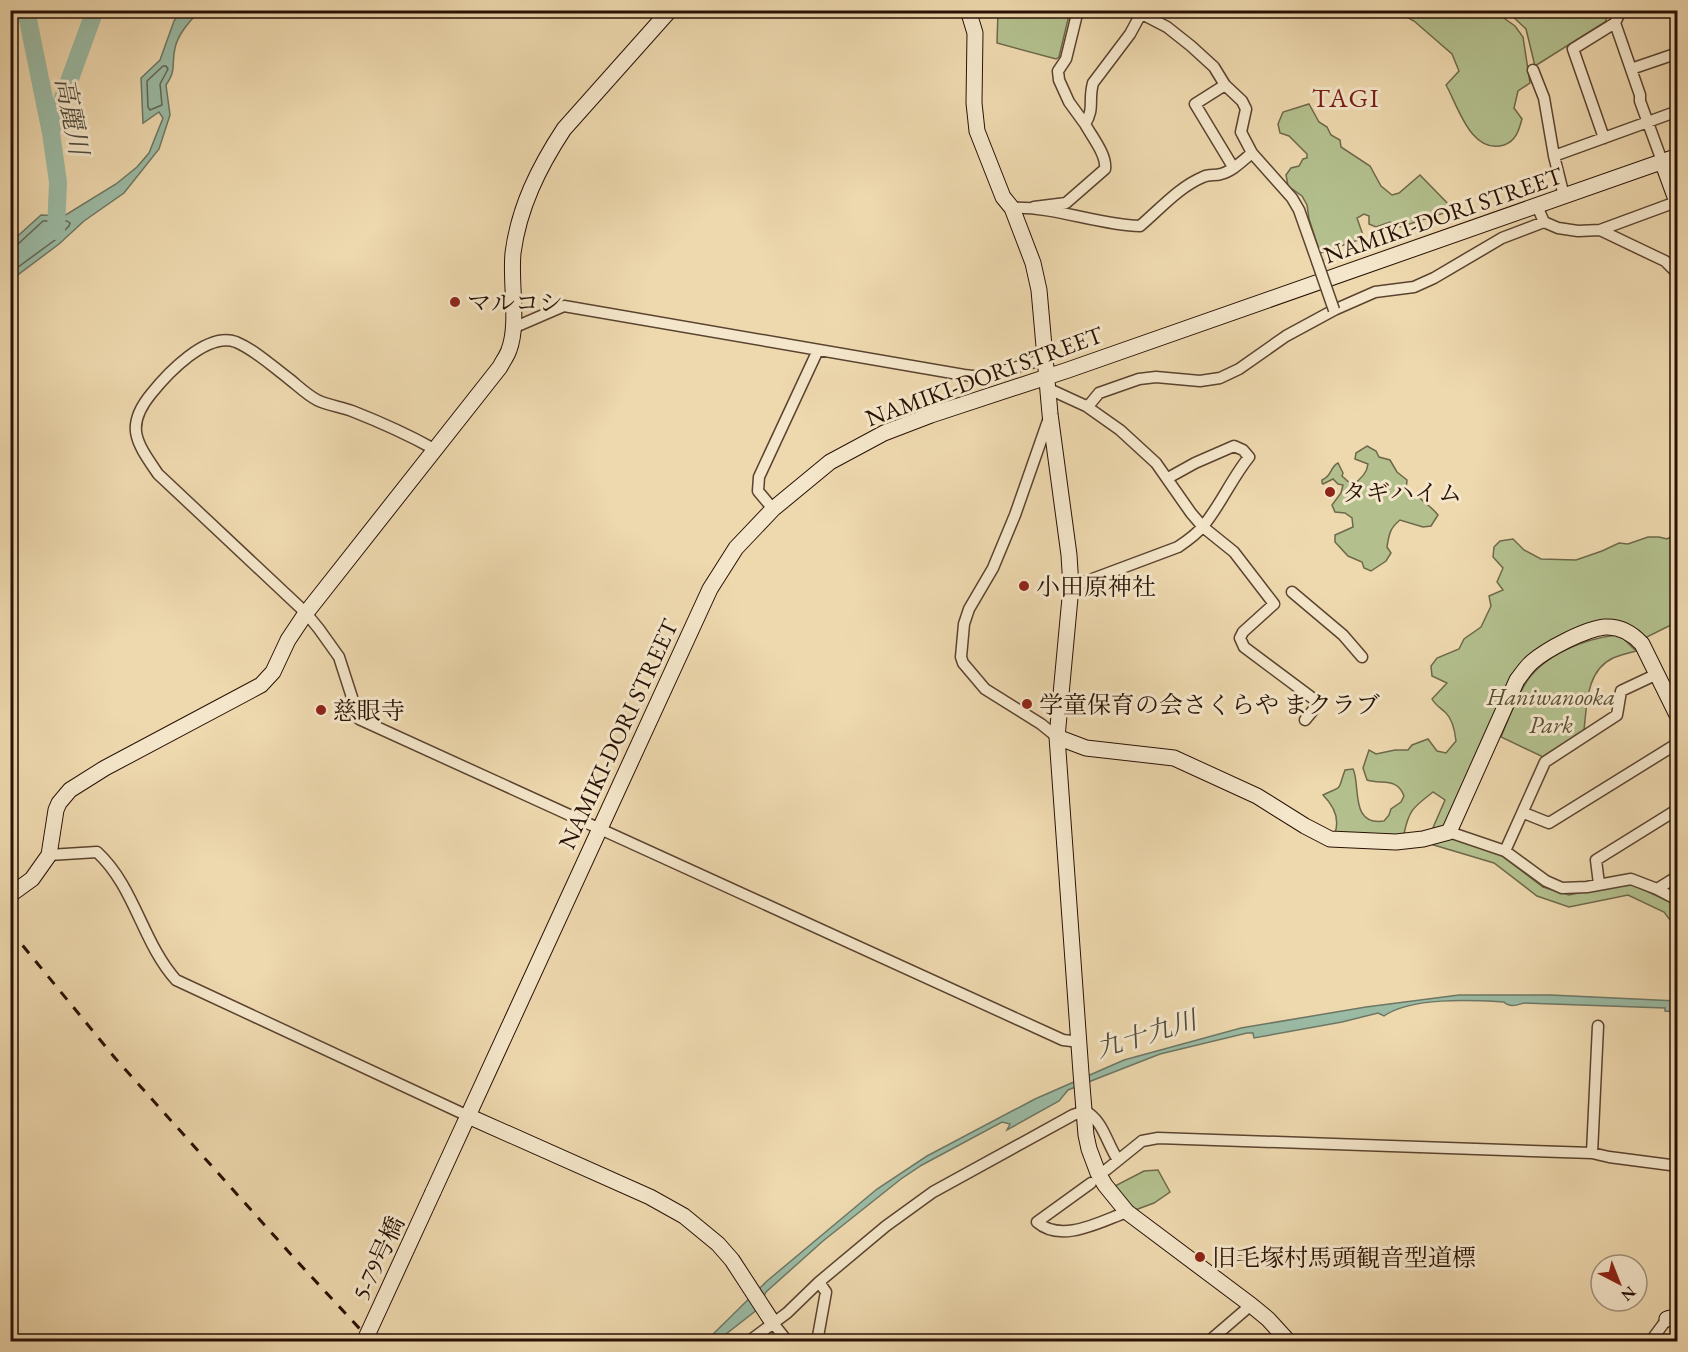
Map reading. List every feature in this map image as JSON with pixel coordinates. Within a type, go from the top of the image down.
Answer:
[{"type":"street","points":[[10,895],[32,879],[49,855],[56,810],[63,797],[77,785],[261,685],[273,672],[288,640],[306,613],[500,366],[509,349],[513,328],[511,285],[513,253],[525,202],[541,167],[564,129],[670,10]]},
{"type":"street","points":[[968,10],[975,33],[974,103],[977,131],[1003,197],[1012,208],[1033,263],[1040,290],[1050,414],[1064,514],[1071,587],[1057,737],[1086,1135],[1096,1167],[1105,1185],[1127,1212],[1251,1305],[1289,1341]]},
{"type":"street","points":[[1012,208],[1066,203],[1105,169],[1106,165],[1101,152],[1069,102],[1059,80],[1058,71],[1066,59],[1078,10]]},
{"type":"street","points":[[1604,138],[1574,49],[1615,23],[1621,10]]},
{"type":"street","points":[[1085,124],[1092,112],[1089,100],[1093,83],[1130,34],[1143,12],[1167,27],[1214,67],[1225,85],[1242,100],[1246,109],[1241,132],[1252,153],[1292,198],[1299,210],[1334,310]]},
{"type":"street","points":[[1537,206],[1544,222],[1558,228],[1578,231],[1600,230],[1677,204],[1615,23]]},
{"type":"street","points":[[1631,69],[1677,53]]},
{"type":"street","points":[[1533,70],[1544,98],[1564,196]]},
{"type":"street","points":[[1225,85],[1195,104],[1233,167]]},
{"type":"street","points":[[1554,156],[1677,111]]},
{"type":"street","points":[[1034,207],[1140,226],[1167,201],[1191,184],[1205,176],[1220,175],[1252,153]]},
{"type":"street","name":"NAMIKI-DORI STREET","points":[[433,1192],[710,589],[736,548],[772,509],[830,462],[865,442],[931,415],[1048,383],[1677,156]]},
{"type":"street","points":[[1086,406],[1099,393],[1140,379],[1156,377],[1200,381],[1220,378],[1239,369],[1287,336],[1334,310],[1375,292],[1414,287],[1434,278],[1502,238],[1544,222]]},
{"type":"street","points":[[1600,230],[1665,261],[1677,274]]},
{"type":"street","points":[[513,328],[564,306],[982,377],[1045,359]]},
{"type":"street","points":[[434,449],[394,428],[334,404],[317,400],[253,352],[234,341],[220,340],[203,347],[171,371],[150,394],[138,413],[135,432],[142,451],[158,474],[306,613],[332,644],[339,657],[358,719],[1063,1041],[1080,1042]]},
{"type":"street","points":[[772,509],[758,491],[759,477],[818,350]]},
{"type":"street","points":[[1048,383],[1086,406],[1139,445],[1168,478],[1203,527],[1234,552],[1274,604],[1243,632],[1240,638],[1244,647],[1319,703],[1305,720]]},
{"type":"street","points":[[1050,414],[1015,515],[993,568],[969,609],[964,624],[961,657],[963,663],[985,689],[1041,724],[1057,737],[1086,748],[1174,758],[1257,796],[1330,839],[1396,842],[1433,837],[1449,832],[1505,851],[1546,881],[1562,888],[1569,889],[1631,879],[1657,889],[1677,902]]},
{"type":"street","points":[[1071,587],[1178,547],[1203,527],[1237,472],[1250,457],[1243,450],[1234,446],[1168,478]]},
{"type":"street","points":[[1292,592],[1343,635],[1362,657]]},
{"type":"street","points":[[1449,832],[1517,680],[1539,656],[1584,633],[1603,627],[1615,628],[1634,636],[1642,644],[1677,717]]},
{"type":"street","points":[[1505,851],[1545,762],[1617,715],[1621,691],[1657,674]]},
{"type":"street","points":[[1524,813],[1549,823],[1677,743]]},
{"type":"street","points":[[1599,884],[1596,860],[1677,809]]},
{"type":"street","points":[[49,855],[97,852],[129,895],[161,963],[176,980],[468,1116],[650,1197],[684,1216],[718,1244],[788,1341]]},
{"type":"street","points":[[1657,889],[1677,876]]},
{"type":"street","points":[[1592,1153],[1598,1026]]},
{"type":"street","points":[[1084,1108],[1094,1118],[1118,1160]]},
{"type":"street","points":[[748,1341],[772,1321],[787,1313],[819,1282],[886,1226],[933,1192],[1084,1108]]},
{"type":"street","points":[[1106,1170],[1142,1141],[1158,1138],[1592,1153],[1677,1166]]},
{"type":"street","points":[[1091,1183],[1037,1222],[1050,1231],[1074,1230],[1127,1212]]},
{"type":"street","name":"5-79号橋","points":[[364,1341],[433,1192]]},
{"type":"street","points":[[817,1341],[826,1292],[819,1282]]},
{"type":"street","points":[[1208,1341],[1251,1305]]},
{"type":"street","points":[[1650,1341],[1672,1318]]},
{"type":"green space","points":[[998,11],[1070,11],[1059,57],[1056,59],[997,43]]},
{"type":"green space","points":[[1396,11],[1494,11],[1515,26],[1523,37],[1530,83],[1518,91],[1514,108],[1522,119],[1511,141],[1504,145],[1493,146],[1483,143],[1474,136],[1467,127],[1446,85],[1459,71],[1452,54],[1414,21]]},
{"type":"green space","points":[[1507,11],[1610,11],[1605,22],[1535,66],[1526,29]]},
{"type":"green space","points":[[1309,104],[1319,122],[1327,127],[1331,135],[1340,140],[1341,147],[1370,166],[1381,186],[1392,195],[1399,193],[1420,175],[1454,210],[1400,227],[1390,222],[1376,227],[1369,224],[1369,216],[1364,214],[1357,218],[1364,238],[1320,253],[1307,205],[1302,196],[1288,186],[1286,175],[1291,168],[1299,166],[1303,159],[1307,158],[1307,154],[1289,136],[1280,133],[1278,124],[1283,112]]},
{"type":"green space","points":[[1367,446],[1376,451],[1379,457],[1390,460],[1397,472],[1407,480],[1406,490],[1411,495],[1417,495],[1438,515],[1431,526],[1423,527],[1400,520],[1389,535],[1387,547],[1391,553],[1386,561],[1371,571],[1364,568],[1362,562],[1348,556],[1335,542],[1335,535],[1353,527],[1352,518],[1345,513],[1335,512],[1332,505],[1341,493],[1343,485],[1333,479],[1322,483],[1322,480],[1338,463],[1343,473],[1342,476],[1352,485],[1358,481],[1365,474],[1368,464],[1355,459],[1356,453]]},
{"type":"green space","points":[[1677,533],[1677,622],[1645,638],[1612,622],[1529,657],[1444,828],[1432,830],[1445,800],[1433,792],[1413,809],[1404,834],[1395,837],[1335,833],[1337,822],[1335,813],[1323,795],[1339,787],[1345,770],[1353,769],[1361,811],[1373,821],[1384,821],[1391,809],[1401,802],[1404,796],[1401,790],[1393,784],[1367,780],[1363,768],[1369,750],[1376,754],[1408,750],[1412,745],[1428,739],[1437,751],[1446,753],[1456,741],[1450,719],[1432,699],[1447,683],[1432,676],[1431,666],[1437,658],[1459,649],[1464,639],[1481,627],[1491,606],[1489,596],[1503,590],[1497,582],[1503,568],[1493,557],[1494,547],[1500,541],[1513,539],[1524,550],[1541,559],[1576,560],[1619,543],[1628,544],[1648,537],[1667,539]]},
{"type":"green space","name":"Haniwanooka Park","points":[[1616,635],[1623,638],[1636,651],[1613,658],[1598,671],[1589,689],[1584,730],[1543,757],[1501,737],[1527,681],[1544,663],[1579,644]]},
{"type":"green space","points":[[1453,838],[1498,853],[1543,887],[1569,895],[1629,883],[1672,903],[1677,910],[1677,929],[1664,912],[1628,895],[1569,907],[1537,896],[1494,863],[1427,843]]},
{"type":"green space","points":[[1158,1170],[1170,1192],[1154,1203],[1135,1210],[1115,1186],[1144,1171]]},
{"type":"water","points":[[181,11],[199,11],[188,23],[175,48],[173,71],[166,85],[170,115],[159,149],[124,193],[84,221],[59,244],[11,280],[11,242],[41,215],[64,216],[116,184],[137,167],[149,153],[163,118],[159,112],[143,123],[141,78],[160,60],[174,21]]},
{"type":"water","points":[[1459,995],[1551,995],[1677,1001],[1677,1012],[1665,1011],[1665,1008],[1524,1003],[1511,1005],[1504,1002],[1442,1001],[1410,1006],[1384,1016],[1378,1013],[1254,1038],[1253,1033],[1247,1033],[1160,1054],[1068,1090],[1059,1101],[1007,1130],[1010,1124],[1002,1122],[922,1165],[823,1241],[766,1292],[758,1309],[717,1341],[705,1342],[767,1281],[877,1189],[927,1156],[1035,1099],[1124,1060],[1241,1028],[1366,1007]]},
{"type":"waterway","name":"高麗川","points":[[26,10],[51,133],[58,182],[56,231]]},
{"type":"waterway","points":[[51,131],[95,10]]},
{"type":"railway","points":[[10,930],[115,1058],[372,1342]]},
{"type":"place","name":"マルコシ","points":[[455,302]]},
{"type":"place","name":"タギハイム","points":[[1330,492]]},
{"type":"place","name":"小田原神社","points":[[1024,586]]},
{"type":"place","name":"学童保育の会さくらや まクラブ","points":[[1027,704]]},
{"type":"place","name":"慈眼寺","points":[[321,710]]},
{"type":"place","name":"旧毛塚村馬頭観音型道標","points":[[1200,1257]]},
{"type":"district","name":"TAGI","points":[[1346,97]]},
{"type":"water label","name":"九十九川","points":[[1146,1034]]}]
